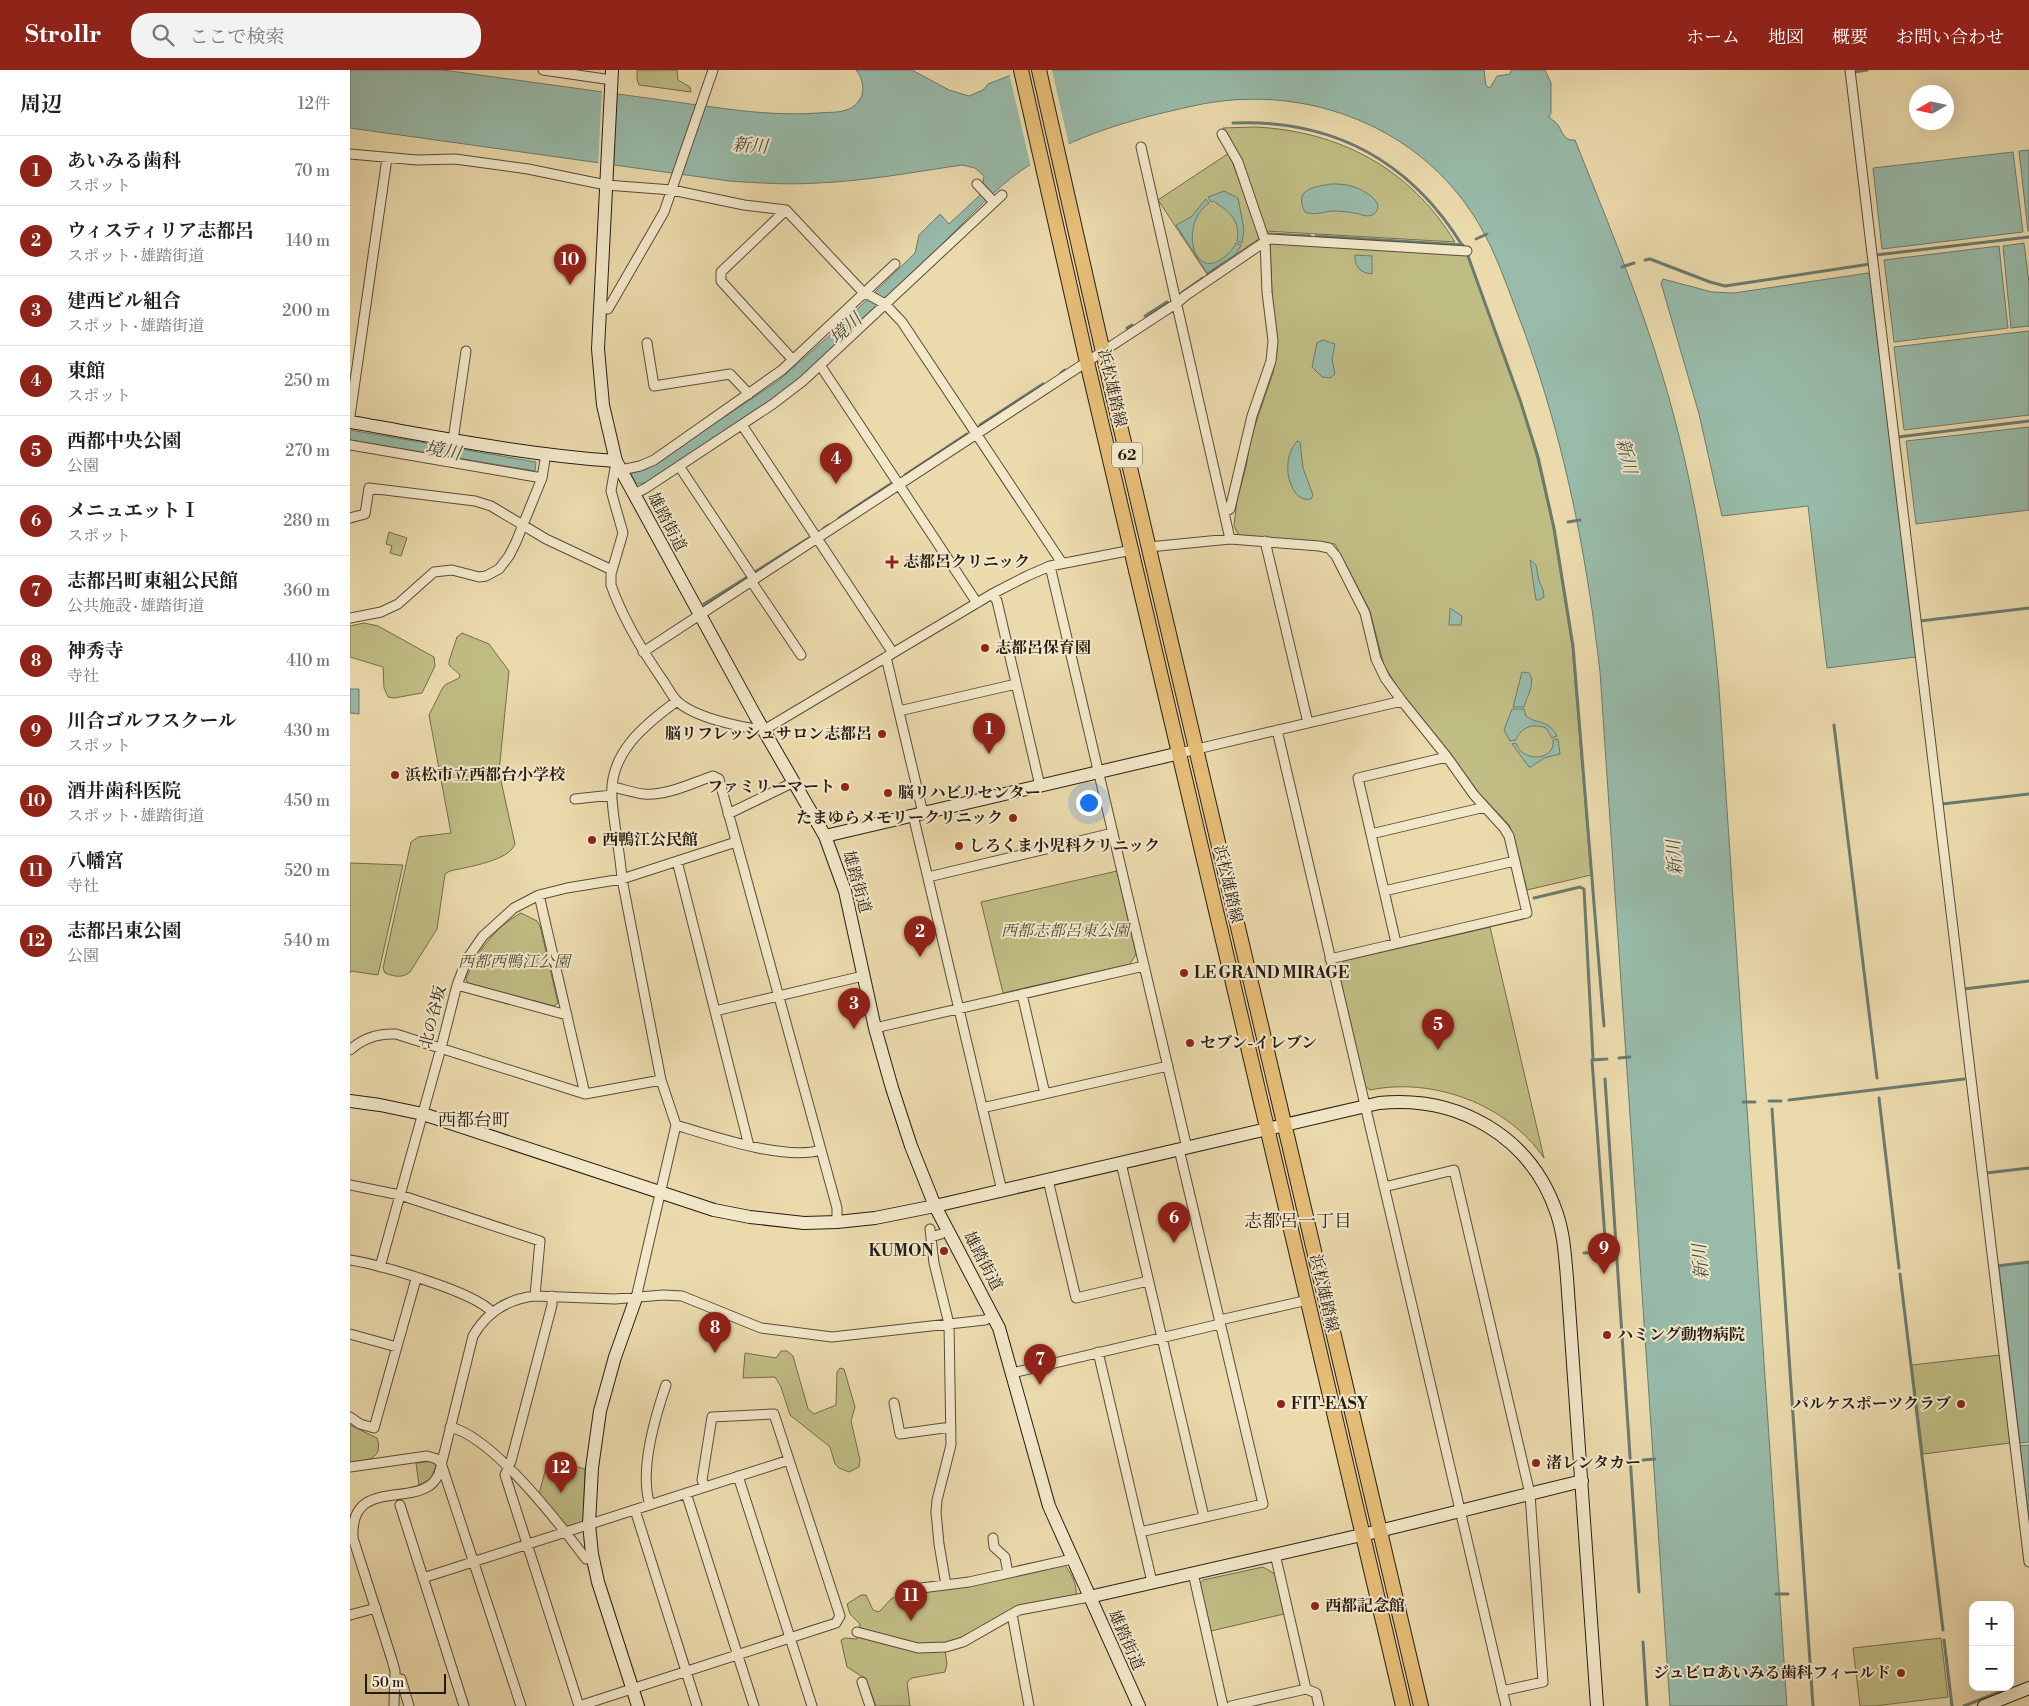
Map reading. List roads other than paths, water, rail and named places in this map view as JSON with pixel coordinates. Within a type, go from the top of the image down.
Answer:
[{"type":"main road","name":"浜松雄踏線","points":[[1021,70],[1403,1706]]},
{"type":"main road","name":"浜松雄踏線","points":[[1039,70],[1103,352],[1421,1706]]},
{"type":"street","points":[[543,70],[612,78]]},
{"type":"street","points":[[599,309],[608,309],[659,221],[674,187],[713,70]]},
{"type":"street","points":[[1850,70],[2029,1562]]},
{"type":"street","name":"雄踏街道","points":[[612,78],[598,349],[607,423],[620,468],[699,614],[825,836],[845,891],[875,1028],[902,1120],[935,1206],[993,1316],[1003,1339],[1045,1493],[1072,1559],[1139,1706]]},
{"type":"street","points":[[1222,134],[1238,162],[1265,242],[1267,292],[1273,351],[1246,436],[1242,466],[1230,509],[1224,512]]},
{"type":"street","points":[[1141,147],[1230,539]]},
{"type":"street","points":[[350,154],[417,160],[455,159],[606,180],[674,187],[744,205],[786,210],[866,293],[884,303],[902,322],[1062,563]]},
{"type":"street","points":[[350,416],[387,158]]},
{"type":"street","points":[[977,184],[992,200]]},
{"type":"street","points":[[631,489],[646,488],[788,393],[820,366],[992,200],[1002,195]]},
{"type":"street","points":[[786,210],[721,272],[721,281],[793,360]]},
{"type":"street","points":[[643,652],[1088,362],[1269,239],[1467,251]]},
{"type":"street","points":[[350,422],[453,440],[546,453],[620,468],[640,466],[654,460],[771,379],[866,293],[895,264]]},
{"type":"street","points":[[647,343],[654,386],[730,374],[749,394]]},
{"type":"street","points":[[453,440],[466,351]]},
{"type":"street","points":[[820,366],[977,603]]},
{"type":"street","points":[[742,425],[818,539],[890,655],[928,877],[1002,1191]]},
{"type":"street","points":[[350,445],[542,478]]},
{"type":"street","points":[[350,618],[390,609],[406,599],[426,578],[443,570],[452,570],[479,577],[493,574],[504,564],[509,556],[542,478],[546,453]]},
{"type":"street","points":[[680,466],[801,655]]},
{"type":"street","points":[[620,468],[611,491],[622,534],[610,580],[643,652],[677,701],[690,709],[719,721],[764,730],[992,594],[1027,576],[1062,563],[1132,550]]},
{"type":"street","points":[[350,518],[365,514],[370,488],[483,503],[498,510],[522,526],[612,570]]},
{"type":"street","points":[[1149,547],[1230,539],[1324,546],[1333,552],[1365,613],[1380,668],[1402,701],[1509,836],[1527,913],[1330,959]]},
{"type":"street","points":[[1265,542],[1308,723]]},
{"type":"street","points":[[1050,566],[1168,1066],[1183,1148],[1220,1322],[1263,1504],[1140,1532]]},
{"type":"street","points":[[992,594],[996,601],[1040,786]]},
{"type":"street","points":[[899,711],[1016,684]]},
{"type":"street","points":[[638,1706],[598,1582],[593,1558],[589,1524],[592,1468],[600,1412],[615,1357],[636,1298],[676,1125],[661,1080],[622,879],[621,856],[612,791],[615,770],[623,751],[647,723],[677,701]]},
{"type":"street","points":[[825,836],[1402,701]]},
{"type":"street","points":[[1277,730],[1506,1706]]},
{"type":"street","points":[[1396,943],[1358,778],[1447,757]]},
{"type":"street","points":[[575,800],[612,791],[656,794],[713,776],[719,779],[837,1208],[837,1222]]},
{"type":"street","points":[[728,814],[794,782]]},
{"type":"street","points":[[1371,834],[1485,807]]},
{"type":"street","points":[[928,877],[1113,834]]},
{"type":"street","name":"北の谷坂","points":[[380,1267],[442,1048],[456,985],[467,959],[487,931],[514,908],[539,895],[567,888],[622,879],[736,842]]},
{"type":"street","points":[[677,861],[750,1146]]},
{"type":"street","points":[[1384,892],[1515,861]]},
{"type":"street","points":[[539,895],[585,1094]]},
{"type":"street","points":[[875,1028],[1144,966]]},
{"type":"street","points":[[715,1011],[863,976]]},
{"type":"street","points":[[456,985],[567,1014]]},
{"type":"street","points":[[1022,994],[1045,1094]]},
{"type":"street","points":[[350,1050],[368,1038],[387,1033],[405,1036],[585,1094],[661,1080]]},
{"type":"street","points":[[982,1108],[1168,1066]]},
{"type":"street","points":[[350,1101],[422,1114],[714,1210],[750,1218],[804,1223],[875,1218],[935,1206],[1365,1106],[1393,1102],[1421,1102],[1449,1108],[1469,1116],[1488,1126],[1511,1143],[1530,1163],[1546,1187],[1557,1214],[1564,1247],[1598,1706]]},
{"type":"street","points":[[676,1125],[750,1146],[802,1152],[821,1150]]},
{"type":"street","points":[[1121,1163],[1204,1517]]},
{"type":"street","points":[[1384,1186],[1454,1170],[1530,1494],[1543,1682],[1502,1691]]},
{"type":"street","points":[[1048,1180],[1076,1298],[1148,1281]]},
{"type":"street","points":[[350,1185],[400,1195],[540,1241],[535,1296]]},
{"type":"street","points":[[941,1234],[930,1233],[934,1262],[948,1324],[950,1454],[936,1506],[938,1544],[946,1585]]},
{"type":"street","points":[[350,1260],[380,1267],[468,1296],[492,1312]]},
{"type":"street","points":[[350,1417],[360,1424],[374,1428],[416,1279]]},
{"type":"street","points":[[394,1706],[395,1679],[392,1660],[353,1538],[352,1529],[356,1512],[361,1505],[376,1497],[428,1487],[434,1482],[441,1463],[470,1346],[479,1327],[492,1312],[512,1300],[535,1296],[615,1299],[682,1296],[761,1328],[821,1337],[854,1336],[985,1320],[993,1316]]},
{"type":"street","points":[[552,1296],[549,1314],[506,1478],[579,1706],[836,1623],[840,1616],[774,1414],[712,1417],[702,1480],[705,1487]]},
{"type":"street","points":[[1012,1373],[1162,1338],[1308,1300]]},
{"type":"street","points":[[350,1334],[397,1347]]},
{"type":"street","points":[[1098,1352],[1152,1582]]},
{"type":"street","points":[[650,1505],[647,1492],[649,1456],[655,1420],[666,1385]]},
{"type":"street","points":[[894,1403],[900,1434],[951,1427]]},
{"type":"street","points":[[450,1427],[466,1434],[508,1468],[539,1499],[586,1559],[593,1558]]},
{"type":"street","points":[[350,1467],[427,1456],[437,1459],[441,1463],[520,1706]]},
{"type":"street","points":[[423,1578],[789,1460]]},
{"type":"street","points":[[738,1476],[812,1706]]},
{"type":"street","points":[[857,1632],[918,1648],[952,1646],[1026,1608],[1089,1597],[1582,1481]]},
{"type":"street","points":[[686,1493],[754,1706]]},
{"type":"street","points":[[400,1505],[464,1706]]},
{"type":"street","points":[[635,1510],[697,1706]]},
{"type":"street","points":[[993,1538],[994,1547],[1005,1557],[1008,1573]]},
{"type":"street","points":[[1275,1554],[1306,1689]]},
{"type":"street","points":[[921,1588],[946,1585],[1072,1559]]},
{"type":"street","points":[[1192,1573],[1223,1706]]},
{"type":"street","points":[[350,1615],[376,1608]]},
{"type":"street","points":[[1012,1614],[1029,1706]]},
{"type":"street","points":[[395,1679],[400,1679],[409,1706]]},
{"type":"street","points":[[862,1682],[870,1706]]},
{"type":"street","points":[[1984,1706],[2029,1688]]},
{"type":"street","points":[[1231,1706],[1271,1702],[1306,1689],[1316,1693],[1319,1706]]},
{"type":"water","points":[[350,70],[443,70],[727,109],[796,114],[840,112],[854,106],[863,92],[863,85],[856,70],[912,70],[949,90],[969,96],[983,90],[988,84],[1024,70],[1484,70],[1486,86],[1490,88],[1497,76],[1510,74],[1511,70],[1545,70],[1551,83],[1551,113],[1549,117],[1557,124],[1566,138],[1575,140],[1621,256],[1653,344],[1683,451],[1699,530],[1711,609],[1719,689],[1787,1706],[1670,1706],[1600,672],[1594,625],[1570,486],[1546,396],[1531,351],[1491,247],[1472,213],[1447,181],[1418,155],[1385,133],[1349,116],[1312,105],[1272,100],[1233,100],[1171,111],[1104,130],[1062,147],[1022,170],[992,194],[875,310],[802,378],[650,482],[636,484],[630,472],[645,470],[778,381],[838,328],[915,253],[919,235],[940,214],[949,224],[981,194],[984,176],[975,168],[962,165],[890,176],[807,184],[729,181],[350,128]]},
{"type":"water","points":[[2029,150],[2029,231],[2028,231],[2019,151]]},
{"type":"water","points":[[2013,152],[2023,232],[1882,249],[1873,168]]},
{"type":"water","points":[[1331,184],[1355,187],[1371,196],[1378,205],[1374,214],[1365,216],[1339,211],[1315,214],[1305,212],[1302,204],[1303,194],[1312,188]]},
{"type":"water","points":[[1224,191],[1238,198],[1244,229],[1242,243],[1237,241],[1237,228],[1232,217],[1219,205],[1213,201],[1211,202],[1208,197]]},
{"type":"water","points":[[1206,199],[1209,203],[1200,212],[1192,235],[1193,246],[1202,262],[1210,264],[1220,260],[1231,251],[1236,243],[1241,245],[1236,254],[1207,273],[1176,225],[1191,217]]},
{"type":"water","points":[[2024,243],[2029,283],[2029,326],[2011,328],[2003,246]]},
{"type":"water","points":[[1999,246],[2008,328],[1894,342],[1884,260]]},
{"type":"water","points":[[1355,255],[1372,256],[1372,274],[1364,272],[1357,266]]},
{"type":"water","points":[[1868,273],[1870,275],[1916,657],[1827,668],[1808,506],[1722,516],[1699,414],[1661,283],[1663,279],[1712,292],[1734,293]]},
{"type":"water","points":[[2029,331],[2029,415],[1904,430],[1894,347]]},
{"type":"water","points":[[1323,340],[1335,344],[1332,359],[1335,374],[1330,378],[1322,377],[1312,367],[1317,343]]},
{"type":"water","points":[[2029,427],[2029,510],[1916,524],[1906,441]]},
{"type":"water","name":"境川","points":[[350,430],[536,462],[535,471],[350,440]]},
{"type":"water","points":[[1297,441],[1300,442],[1303,468],[1313,495],[1311,499],[1300,497],[1296,493],[1288,476],[1289,458]]},
{"type":"water","points":[[1530,560],[1536,565],[1543,590],[1544,597],[1539,600],[1536,600]]},
{"type":"water","points":[[1450,608],[1462,616],[1461,625],[1449,625]]},
{"type":"water","points":[[1522,672],[1529,673],[1531,677],[1530,690],[1524,707],[1513,707]]},
{"type":"water","points":[[350,689],[359,689],[359,714],[350,713]]},
{"type":"water","points":[[1512,709],[1524,709],[1526,716],[1550,727],[1557,736],[1552,738],[1546,728],[1532,726],[1524,729],[1516,740],[1510,741],[1504,730]]},
{"type":"water","points":[[1558,739],[1560,754],[1544,758],[1531,767],[1529,767],[1512,744],[1516,743],[1525,754],[1538,757],[1549,752],[1553,747],[1553,740]]},
{"type":"water","points":[[2029,1263],[2029,1442],[2020,1443],[1999,1266]]},
{"type":"water","points":[[2029,1445],[2029,1522],[2020,1446]]},
{"type":"waterway","points":[[1854,72],[1867,70]]},
{"type":"waterway","points":[[1233,123],[1269,124],[1304,129],[1336,138],[1366,151],[1393,168],[1418,190],[1441,215],[1462,245]]},
{"type":"waterway","points":[[1269,234],[1310,236]]},
{"type":"waterway","points":[[1476,239],[1487,234]]},
{"type":"waterway","points":[[1316,236],[1463,245]]},
{"type":"waterway","points":[[1876,255],[2029,237]]},
{"type":"waterway","points":[[1468,256],[1520,400],[1538,457],[1554,528],[1573,646],[1604,1026]]},
{"type":"waterway","points":[[1645,260],[1650,259],[1725,286],[1870,264]]},
{"type":"waterway","points":[[1622,267],[1634,263]]},
{"type":"waterway","points":[[1207,276],[1215,270]]},
{"type":"waterway","points":[[1183,292],[1203,278]]},
{"type":"waterway","points":[[1145,316],[1167,302]]},
{"type":"waterway","points":[[1127,328],[1132,325]]},
{"type":"waterway","points":[[1061,373],[1065,370]]},
{"type":"waterway","points":[[980,425],[1043,384]]},
{"type":"waterway","points":[[1898,437],[2029,421]]},
{"type":"waterway","points":[[905,475],[967,434]]},
{"type":"waterway","points":[[839,518],[892,483]]},
{"type":"waterway","points":[[1568,522],[1580,520]]},
{"type":"waterway","points":[[824,528],[829,525]]},
{"type":"waterway","points":[[755,572],[809,538]]},
{"type":"waterway","points":[[704,604],[749,576]]},
{"type":"waterway","points":[[1920,621],[2029,608]]},
{"type":"waterway","points":[[1834,725],[1877,1078]]},
{"type":"waterway","points":[[1942,804],[2029,794]]},
{"type":"waterway","points":[[1534,898],[1580,887],[1584,889],[1593,1059]]},
{"type":"waterway","points":[[1964,989],[2029,981]]},
{"type":"waterway","points":[[1619,1058],[1630,1057]]},
{"type":"waterway","points":[[1584,1253],[1606,1252],[1592,1060],[1607,1059]]},
{"type":"waterway","points":[[1605,1079],[1639,1592]]},
{"type":"waterway","points":[[1789,1100],[1964,1079]]},
{"type":"waterway","points":[[1879,1098],[1899,1268]]},
{"type":"waterway","points":[[1769,1101],[1781,1101]]},
{"type":"waterway","points":[[1743,1102],[1755,1102]]},
{"type":"waterway","points":[[1772,1109],[1813,1706]]},
{"type":"waterway","points":[[1986,1173],[2029,1168]]},
{"type":"waterway","points":[[1997,1266],[2029,1262]]},
{"type":"waterway","points":[[1900,1274],[1943,1630]]},
{"type":"waterway","points":[[1643,1460],[1655,1459]]},
{"type":"waterway","points":[[1776,1594],[1788,1594]]},
{"type":"waterway","points":[[1944,1640],[1952,1706]]},
{"type":"waterway","points":[[1643,1642],[1647,1706]]},
{"type":"waterway","points":[[1964,1706],[2002,1691]]},
{"type":"place","name":"酒井歯科医院","points":[[570,285]]},
{"type":"place","name":"東館","points":[[836,484]]},
{"type":"place","name":"志都呂クリニック","points":[[892,562]]},
{"type":"place","name":"志都呂保育園","points":[[985,648]]},
{"type":"place","name":"脳リフレッシュサロン志都呂","points":[[882,734]]},
{"type":"place","name":"あいみる歯科","points":[[989,754]]},
{"type":"place","name":"浜松市立西都台小学校","points":[[395,775]]},
{"type":"place","name":"ファミリーマート","points":[[845,787]]},
{"type":"place","name":"脳リハビリセンター","points":[[888,793]]},
{"type":"place","name":"たまゆらメモリークリニック","points":[[1013,818]]},
{"type":"place","name":"西鴨江公民館","points":[[592,840]]},
{"type":"place","name":"しろくま小児科クリニック","points":[[959,846]]},
{"type":"place","name":"ウィスティリア志都呂","points":[[920,957]]},
{"type":"place","name":"LE GRAND MIRAGE","points":[[1184,973]]},
{"type":"place","name":"建西ビル組合","points":[[854,1029]]},
{"type":"place","name":"セブン-イレブン","points":[[1190,1043]]},
{"type":"place","name":"西都中央公園","points":[[1438,1050]]},
{"type":"place","name":"メニュエットⅠ","points":[[1174,1243]]},
{"type":"place","name":"KUMON","points":[[944,1251]]},
{"type":"place","name":"川合ゴルフスクール","points":[[1604,1274]]},
{"type":"place","name":"ハミング動物病院","points":[[1607,1335]]},
{"type":"place","name":"神秀寺","points":[[715,1353]]},
{"type":"place","name":"志都呂町東組公民館","points":[[1040,1385]]},
{"type":"place","name":"FIT-EASY","points":[[1281,1404]]},
{"type":"place","name":"パルケスポーツクラブ","points":[[1961,1404]]},
{"type":"place","name":"渚レンタカー","points":[[1536,1463]]},
{"type":"place","name":"志都呂東公園","points":[[561,1493]]},
{"type":"place","name":"西都記念館","points":[[1315,1606]]},
{"type":"place","name":"八幡宮","points":[[911,1621]]},
{"type":"place","name":"ジュビロあいみる歯科フィールド","points":[[1901,1673]]},
{"type":"district","name":"西都台町","points":[[474,1120]]},
{"type":"district","name":"志都呂一丁目","points":[[1298,1221]]},
{"type":"water label","name":"新川","points":[[750,146]]},
{"type":"water label","name":"新川","points":[[1626,456]]},
{"type":"water label","name":"新川","points":[[1675,858]]},
{"type":"water label","name":"新川","points":[[1701,1262]]},
{"type":"park label","name":"西都志都呂東公園","points":[[1065,931]]},
{"type":"park label","name":"西都西鴨江公園","points":[[514,962]]}]
